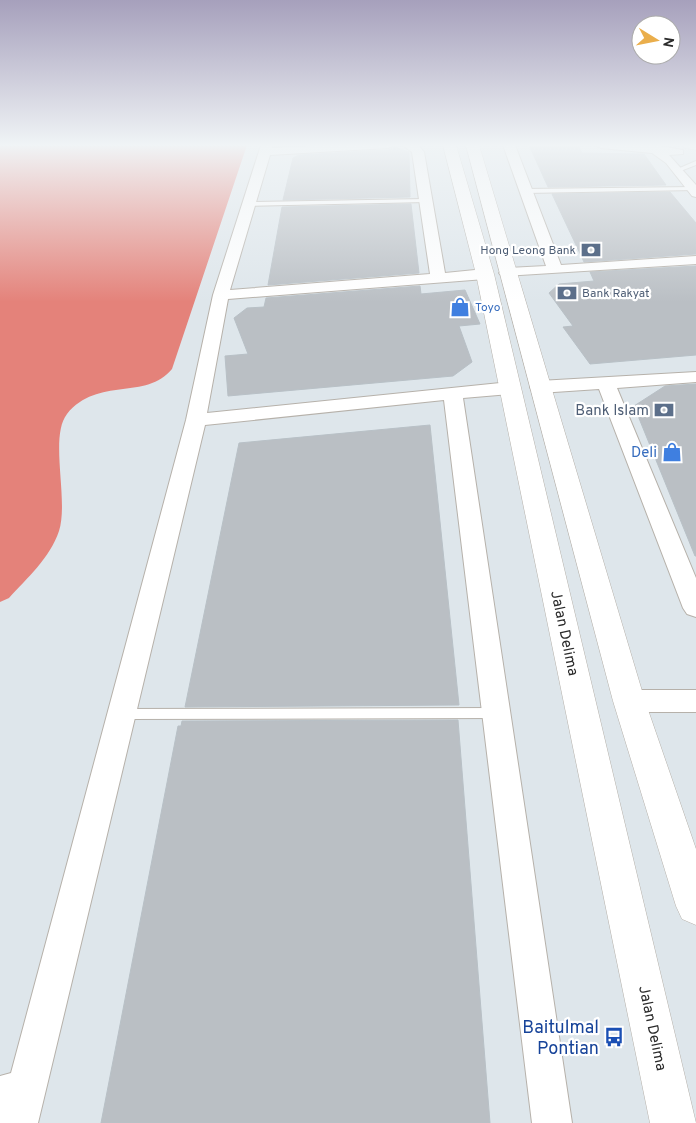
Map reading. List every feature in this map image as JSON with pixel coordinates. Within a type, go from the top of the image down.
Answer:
[{"type":"street","points":[[15,1102],[120,714],[196,420],[220,295],[250,197]]},
{"type":"street","points":[[424,197],[438,278]]},
{"type":"street","name":"Jalan Delima","points":[[468,197],[496,273]]},
{"type":"street","name":"Jalan Delima","points":[[482,197],[496,273],[525,388],[674,1123]]},
{"type":"street","points":[[527,197],[554,269]]},
{"type":"street","points":[[220,295],[496,273],[696,260]]},
{"type":"street","points":[[196,420],[453,394],[696,377]]},
{"type":"street","points":[[606,383],[696,608]]},
{"type":"street","name":"Jalan Delima","points":[[525,388],[696,906]]},
{"type":"street","points":[[453,394],[552,1123]]},
{"type":"street","points":[[629,701],[696,701]]},
{"type":"lane","points":[[248,204],[425,201]]},
{"type":"lane","points":[[120,714],[496,713]]},
{"type":"shaded area","points":[[0,197],[229,197],[172,369],[161,379],[149,384],[93,395],[79,402],[67,414],[62,424],[60,438],[62,503],[59,531],[44,559],[9,598],[0,602]]},
{"type":"building","points":[[284,197],[393,197],[283,200]]},
{"type":"building","points":[[554,197],[675,197],[696,223],[696,254],[584,262]]},
{"type":"building","points":[[411,204],[419,273],[268,285],[282,207]]},
{"type":"building","points":[[696,266],[696,355],[590,364],[563,327],[573,326],[549,293],[559,284],[594,281],[590,272]]},
{"type":"building","points":[[420,286],[421,294],[465,290],[480,324],[459,326],[472,362],[453,376],[228,396],[225,356],[248,354],[234,318],[247,308],[264,307],[266,298]]},
{"type":"building","points":[[696,384],[695,556],[634,406],[665,386]]},
{"type":"building","points":[[430,425],[459,705],[185,707],[239,443]]},
{"type":"building","points":[[458,720],[490,1123],[101,1123],[178,726],[181,726],[182,721]]},
{"type":"place","name":"Hong Leong Bank","points":[[591,250]]},
{"type":"place","name":"Bank Rakyat","points":[[567,293]]},
{"type":"place","name":"Toyo","points":[[460,307]]},
{"type":"place","name":"Bank Islam","points":[[664,410]]},
{"type":"place","name":"Deli","points":[[672,452]]},
{"type":"place","name":"Baitulmal Pontian","points":[[614,1037]]}]
